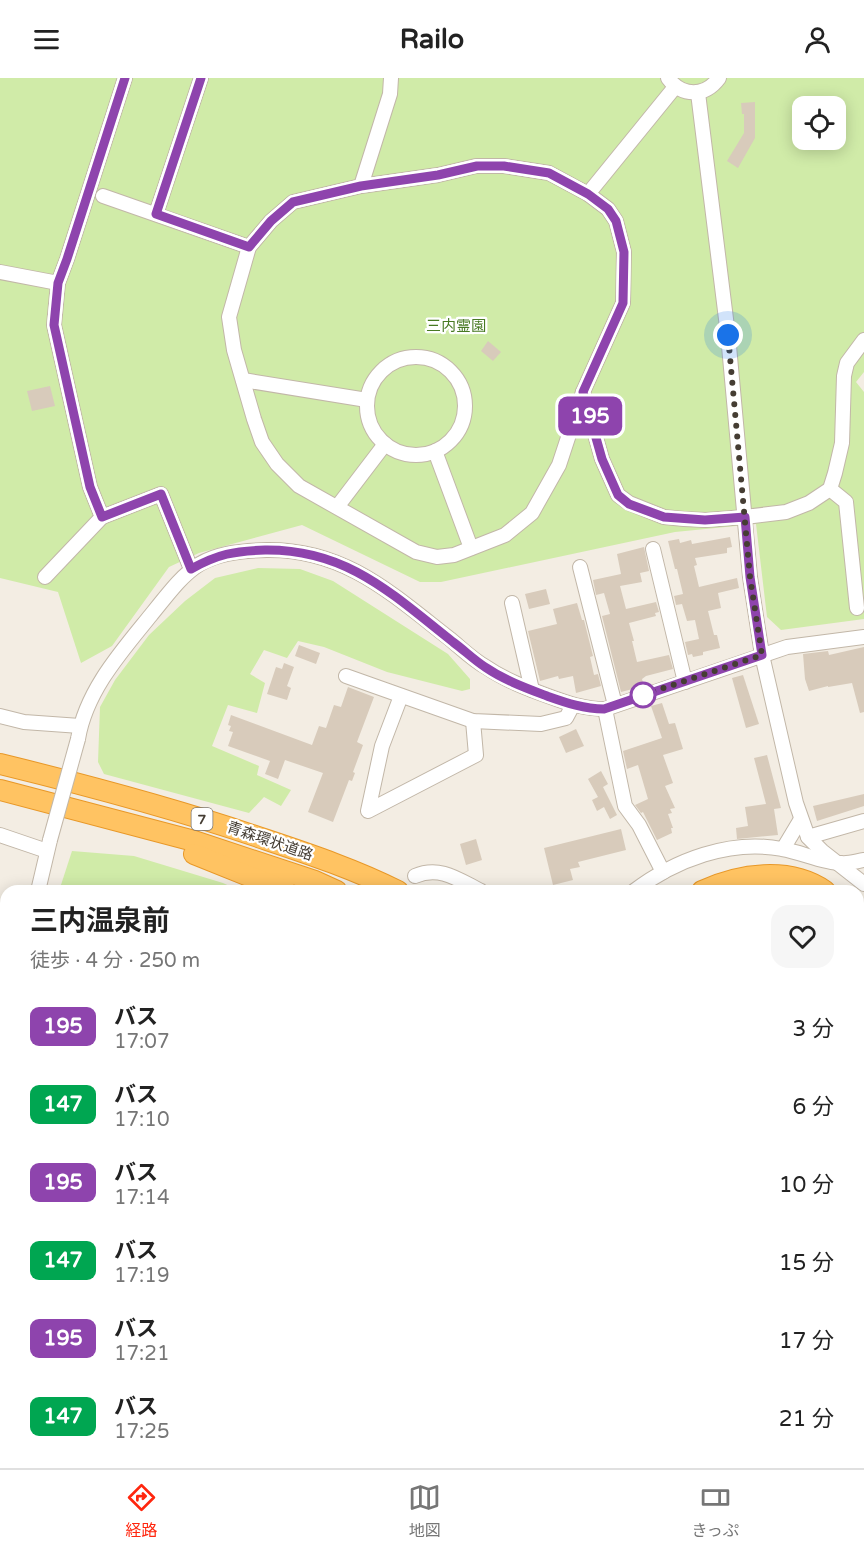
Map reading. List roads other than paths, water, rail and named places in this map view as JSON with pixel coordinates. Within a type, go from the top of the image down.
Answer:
[{"type":"highway","name":"青森環状道路","points":[[0,764],[221,824],[330,862],[386,885]]},
{"type":"highway","name":"青森環状道路","points":[[0,790],[195,841],[324,885]]},
{"type":"highway","points":[[99,817],[271,885]]},
{"type":"highway","points":[[716,885],[745,876],[768,875],[793,878],[816,885]]},
{"type":"highway","points":[[864,1049],[864,1076]]},
{"type":"street","points":[[102,517],[90,487],[54,325],[58,283],[125,78]]},
{"type":"street","points":[[156,214],[201,78]]},
{"type":"street","points":[[361,186],[390,94],[391,78]]},
{"type":"street","points":[[588,194],[672,82],[682,91],[698,93],[714,85],[719,78]]},
{"type":"street","points":[[698,93],[728,335],[750,577],[762,655],[782,747],[808,837],[864,884]]},
{"type":"street","points":[[477,166],[504,166],[549,173],[588,194],[608,209],[616,221],[624,252],[623,303],[583,392],[559,465],[532,513],[505,535],[454,555],[437,557],[416,552],[299,486],[277,464],[262,442],[234,350],[229,317],[249,247],[271,221],[293,202],[361,186],[438,175],[477,166]]},
{"type":"street","points":[[103,196],[249,247]]},
{"type":"street","points":[[0,272],[58,283]]},
{"type":"street","points":[[583,392],[602,459],[618,495],[629,504],[664,517],[705,520],[786,512],[810,503],[830,489],[842,443],[844,376],[847,363],[864,340]]},
{"type":"street","points":[[412,357],[429,358],[445,365],[456,376],[463,389],[465,411],[458,432],[448,444],[422,455],[396,451],[385,444],[374,432],[368,416],[367,400],[372,384],[382,370],[396,361],[412,357]]},
{"type":"street","points":[[243,380],[367,400]]},
{"type":"street","points":[[337,507],[385,444]]},
{"type":"street","points":[[435,451],[471,548]]},
{"type":"street","points":[[830,489],[846,502],[858,608]]},
{"type":"street","points":[[45,577],[102,517],[161,494],[191,569]]},
{"type":"street","points":[[652,549],[685,682]]},
{"type":"street","points":[[39,885],[79,732],[101,681],[168,593],[191,569],[213,557],[236,551],[287,550],[336,561],[362,573],[426,620],[484,667],[513,683],[588,709],[610,707],[787,647],[864,637]]},
{"type":"street","points":[[580,567],[610,707],[625,806],[639,825],[663,872]]},
{"type":"street","points":[[512,603],[532,690]]},
{"type":"street","points":[[346,676],[474,721],[542,724],[566,718],[573,705]]},
{"type":"street","points":[[401,696],[382,746],[368,811],[476,755],[474,721]]},
{"type":"street","points":[[0,716],[79,732]]},
{"type":"street","points":[[783,849],[801,819]]},
{"type":"street","points":[[808,837],[864,821]]},
{"type":"street","points":[[0,835],[49,845]]},
{"type":"street","points":[[643,885],[684,861],[717,852],[762,846],[840,864],[864,860]]},
{"type":"street","points":[[415,876],[439,871],[468,885]]},
{"type":"park label","name":"三内霊園","points":[[456,326]]}]
